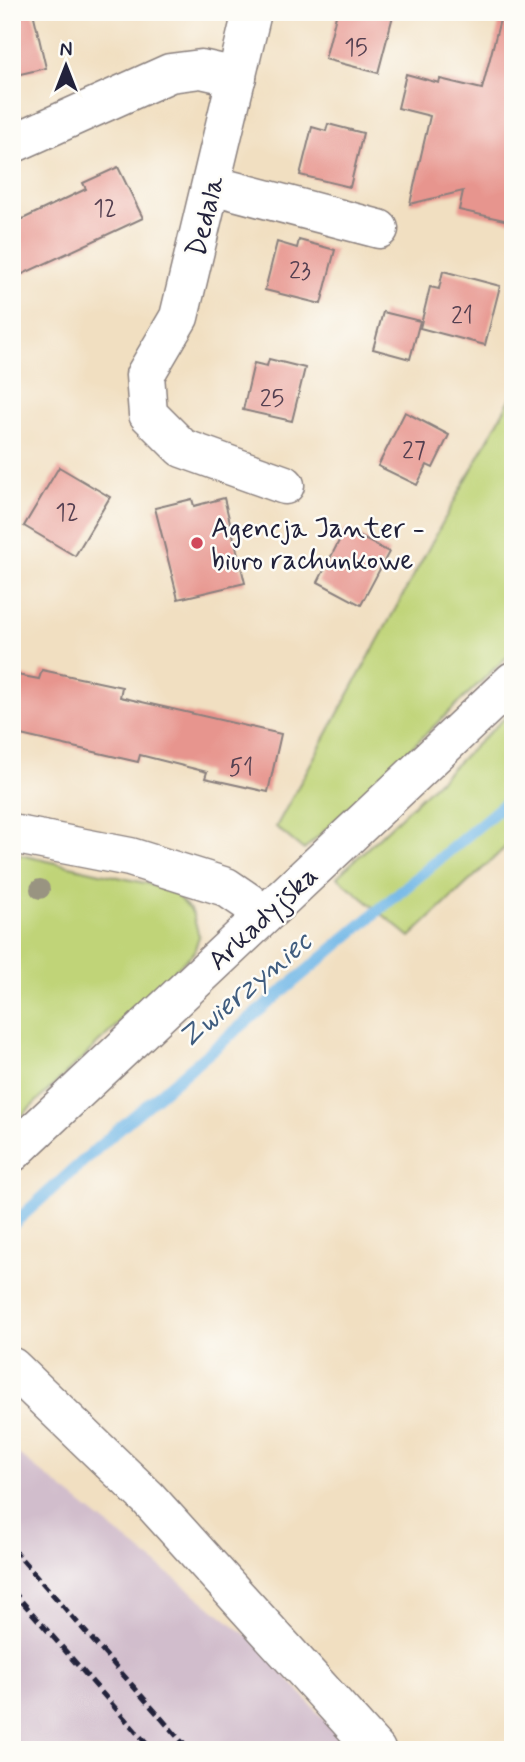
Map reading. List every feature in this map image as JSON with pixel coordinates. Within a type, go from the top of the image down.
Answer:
[{"type":"street","name":"Dedala","points":[[252,12],[179,317],[145,375],[148,414],[182,449],[285,485]]},
{"type":"street","points":[[12,144],[170,73],[201,69],[237,77]]},
{"type":"street","points":[[212,185],[379,229]]},
{"type":"street","name":"Arkadyjska","points":[[12,1153],[513,681]]},
{"type":"street","points":[[12,834],[130,857],[226,887],[263,916]]},
{"type":"street","points":[[12,1367],[148,1498],[376,1750]]},
{"type":"shaded area","points":[[12,1449],[260,1646],[350,1750],[12,1750]]},
{"type":"green space","points":[[513,394],[513,651],[304,850],[276,827]]},
{"type":"green space","points":[[513,710],[513,840],[410,937],[337,877]]},
{"type":"green space","points":[[12,853],[149,884],[175,894],[192,912],[199,936],[194,952],[12,1125]]},
{"type":"building","points":[[12,12],[33,12],[46,68],[12,76]]},
{"type":"building","points":[[337,12],[394,12],[378,73],[325,59]]},
{"type":"building","points":[[502,12],[513,13],[513,222],[459,210],[463,191],[410,204],[430,116],[398,108],[406,74],[439,83],[440,79],[482,89]]},
{"type":"building","points":[[328,124],[363,133],[350,187],[300,175],[312,127],[326,131]]},
{"type":"building","points":[[118,167],[143,218],[12,279],[12,224],[86,189],[83,183]]},
{"type":"building","points":[[299,240],[335,250],[321,304],[265,290],[277,242],[297,248]]},
{"type":"building","points":[[443,271],[500,286],[485,345],[420,328],[430,287],[439,289]]},
{"type":"building","points":[[383,312],[420,321],[410,359],[373,349]]},
{"type":"building","points":[[269,359],[305,368],[292,421],[243,410],[254,363],[267,366]]},
{"type":"building","points":[[405,412],[449,435],[433,468],[427,465],[417,485],[378,466]]},
{"type":"building","points":[[59,467],[110,497],[75,556],[24,526]]},
{"type":"building","points":[[224,498],[245,583],[178,599],[155,508],[192,499],[194,506]]},
{"type":"building","points":[[345,529],[389,552],[361,605],[318,582]]},
{"type":"building","points":[[42,670],[122,687],[120,697],[281,734],[268,792],[205,778],[207,772],[140,755],[138,762],[12,733],[12,674],[39,679]]},
{"type":"waterway","name":"Zwierzyniec","points":[[12,1225],[121,1127],[513,797]]},
{"type":"railway","points":[[12,1548],[189,1750]]},
{"type":"railway","points":[[12,1590],[152,1750]]},
{"type":"railway","points":[[12,1736],[24,1750]]},
{"type":"place","name":"Agencja Janter - biuro rachunkowe","points":[[197,543]]}]
